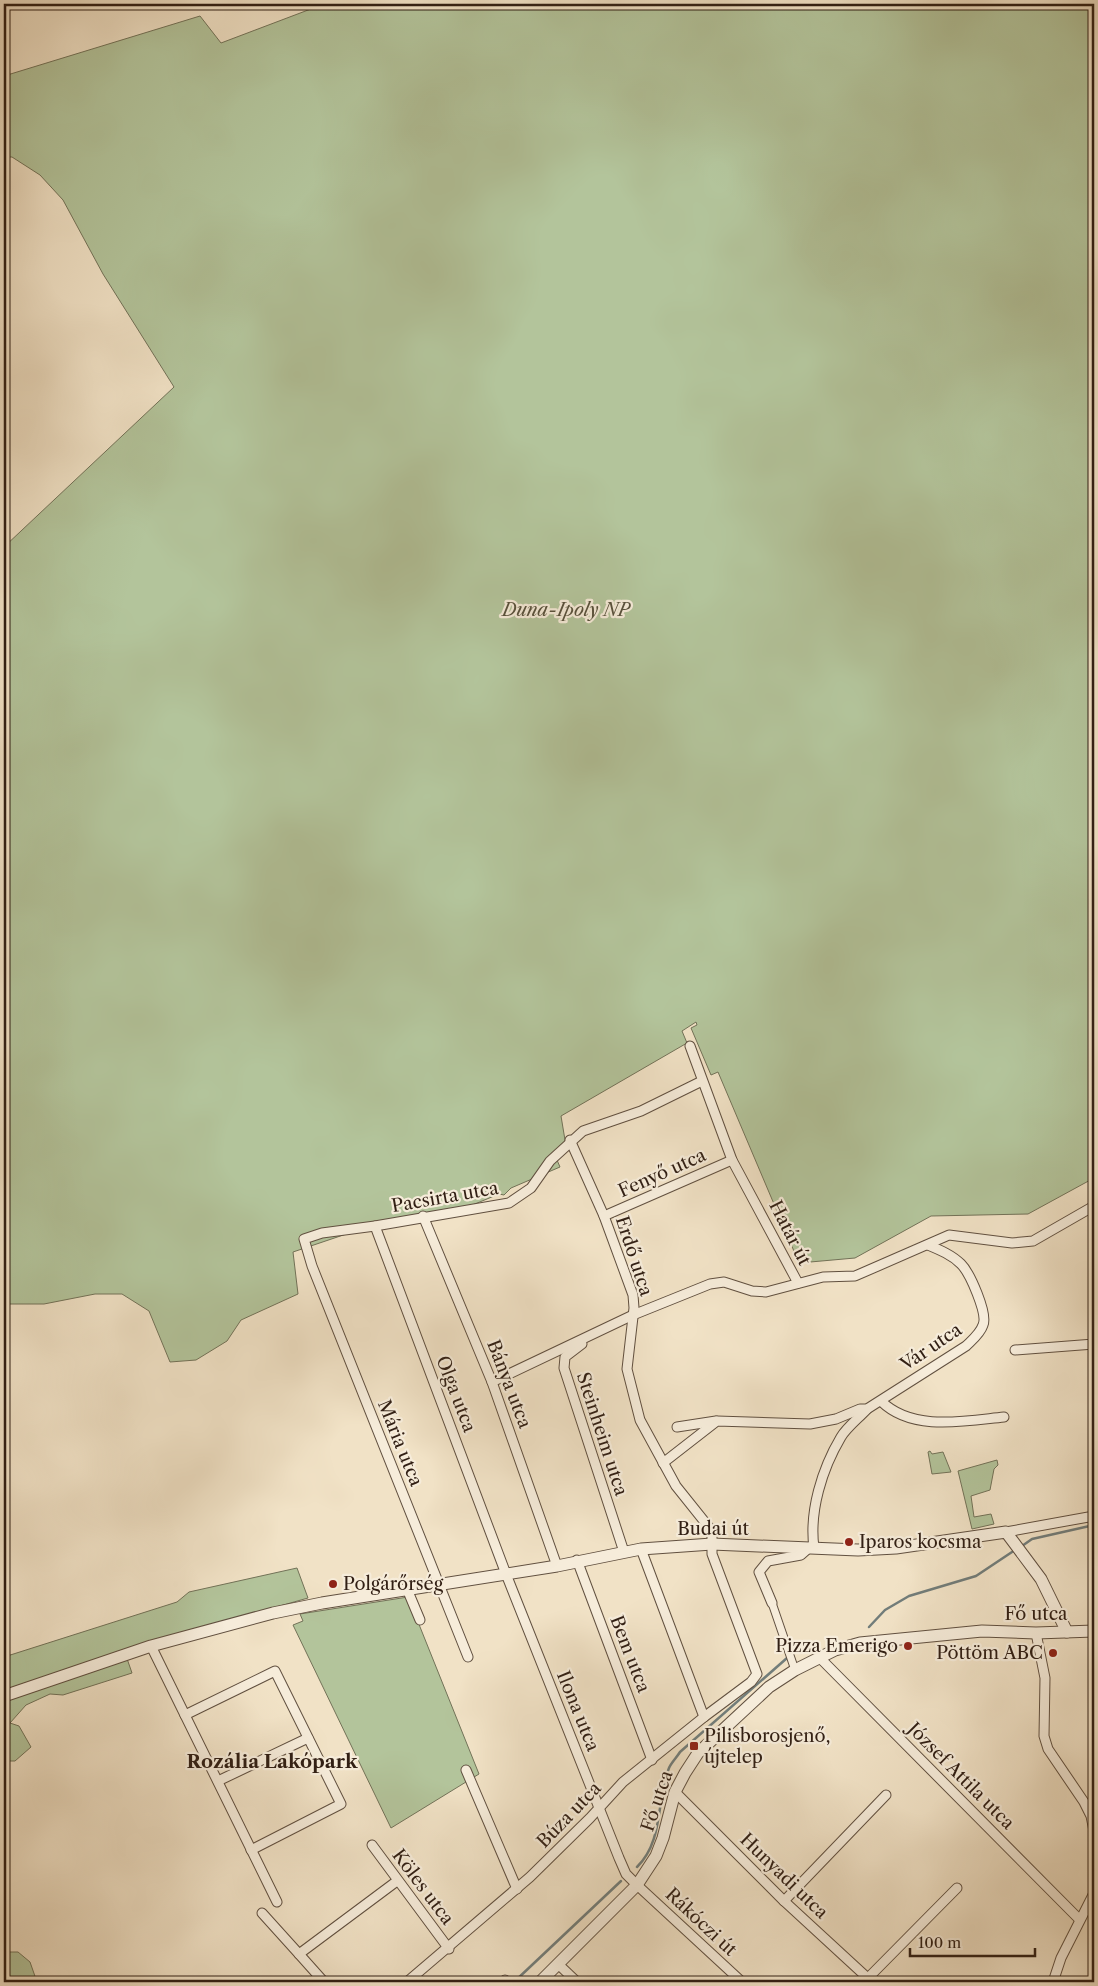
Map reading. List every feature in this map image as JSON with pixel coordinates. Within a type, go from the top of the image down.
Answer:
[{"type":"street","name":"Határ út","points":[[690,1046],[732,1160],[798,1283],[823,1277],[859,1275],[951,1235],[1012,1243],[1033,1241],[1094,1206]]},
{"type":"street","name":"Pacsirta utca","points":[[304,1239],[322,1233],[509,1203],[531,1188],[550,1161],[570,1140],[583,1131],[641,1111],[702,1080]]},
{"type":"street","name":"Erdő utca","points":[[570,1140],[604,1216],[633,1292],[633,1315],[627,1369],[640,1420],[676,1486],[712,1531],[712,1554],[757,1674]]},
{"type":"street","name":"Fenyő utca","points":[[604,1216],[732,1160]]},
{"type":"street","name":"Bánya utca","points":[[423,1216],[492,1382],[557,1566]]},
{"type":"street","name":"Olga utca","points":[[375,1226],[506,1574]]},
{"type":"street","name":"Mária utca","points":[[304,1239],[312,1266],[468,1657]]},
{"type":"street","name":"Vár utca","points":[[677,1427],[717,1421],[810,1424],[836,1419],[860,1409],[868,1409],[966,1346],[978,1335],[984,1324],[984,1310],[963,1266],[947,1254],[928,1245]]},
{"type":"street","points":[[492,1382],[633,1315],[713,1283],[728,1283],[759,1292],[770,1292],[798,1283]]},
{"type":"street","name":"Steinheim utca","points":[[590,1335],[585,1343],[565,1357],[564,1368],[624,1552]]},
{"type":"street","points":[[1015,1350],[1094,1344]]},
{"type":"street","points":[[881,1401],[890,1410],[925,1422],[941,1423],[1004,1417]]},
{"type":"street","points":[[795,1670],[772,1603],[759,1572],[768,1561],[801,1555],[812,1548],[814,1514],[823,1478],[841,1436],[868,1409]]},
{"type":"street","points":[[662,1463],[717,1421]]},
{"type":"street","name":"Budai út","points":[[4,1696],[150,1646],[214,1627],[335,1601],[557,1566],[577,1560],[642,1549],[712,1544],[858,1550],[896,1548],[1006,1532],[1094,1516]]},
{"type":"street","points":[[1006,1532],[1041,1579],[1067,1632]]},
{"type":"street","points":[[642,1549],[704,1716]]},
{"type":"street","name":"Bem utca","points":[[577,1560],[652,1760]]},
{"type":"street","name":"Ilona utca","points":[[506,1574],[619,1858],[626,1874],[637,1885]]},
{"type":"street","points":[[407,1589],[420,1620]]},
{"type":"street","name":"Fő utca","points":[[540,1982],[637,1885],[656,1856],[664,1838],[675,1792],[685,1772],[698,1753],[769,1687],[795,1670],[819,1657],[860,1642],[982,1631],[1036,1633],[1094,1631]]},
{"type":"street","points":[[1036,1633],[1045,1678],[1044,1736],[1048,1750],[1084,1802],[1091,1816],[1094,1831]]},
{"type":"street","points":[[150,1646],[277,1902]]},
{"type":"street","name":"József Attila utca","points":[[819,1657],[1079,1919]]},
{"type":"street","points":[[185,1715],[275,1671],[341,1804],[251,1850]]},
{"type":"street","name":"Búza utca","points":[[407,1982],[449,1949],[517,1889],[623,1782],[704,1716],[751,1682],[757,1674]]},
{"type":"street","points":[[218,1781],[308,1738]]},
{"type":"street","points":[[466,1770],[517,1889]]},
{"type":"street","name":"Hunyadi utca","points":[[675,1792],[784,1901],[870,1980]]},
{"type":"street","points":[[784,1901],[886,1795]]},
{"type":"street","name":"Köles utca","points":[[372,1845],[449,1949]]},
{"type":"street","points":[[299,1954],[397,1881]]},
{"type":"street","name":"Rákóczi út","points":[[637,1885],[742,1982]]},
{"type":"street","points":[[870,1980],[957,1888]]},
{"type":"street","points":[[1053,1982],[1061,1958],[1079,1919],[1094,1893]]},
{"type":"street","points":[[262,1913],[324,1982]]},
{"type":"street","points":[[558,1964],[577,1982]]},
{"type":"green space","name":"Duna-Ipoly NP","points":[[324,4],[1094,4],[1094,1178],[1028,1214],[931,1216],[855,1258],[799,1263],[718,1072],[711,1075],[691,1028],[697,1025],[696,1022],[682,1031],[687,1043],[561,1116],[566,1146],[554,1153],[560,1167],[511,1188],[504,1195],[499,1194],[470,1206],[364,1228],[293,1252],[298,1294],[241,1320],[227,1341],[196,1360],[170,1362],[149,1311],[122,1294],[95,1294],[44,1304],[4,1304],[4,547],[174,387],[103,274],[63,200],[40,175],[12,157],[4,157],[4,76],[200,16],[221,43]]},
{"type":"green space","points":[[930,1451],[932,1454],[943,1452],[951,1472],[932,1474],[928,1452]]},
{"type":"green space","points":[[997,1460],[998,1465],[994,1469],[990,1490],[971,1496],[974,1517],[991,1514],[994,1524],[972,1529],[958,1471]]},
{"type":"green space","points":[[297,1568],[308,1598],[124,1650],[132,1673],[63,1695],[50,1694],[26,1705],[10,1723],[19,1726],[31,1747],[15,1761],[4,1761],[4,1657],[177,1602],[189,1592]]},
{"type":"green space","points":[[408,1597],[479,1774],[391,1828],[293,1625],[303,1621],[300,1614]]},
{"type":"green space","points":[[4,1952],[18,1952],[30,1962],[37,1982],[4,1982]]},
{"type":"waterway","points":[[1022,1546],[1032,1539],[1094,1525]]},
{"type":"waterway","points":[[869,1627],[885,1610],[909,1596],[976,1576],[1015,1550]]},
{"type":"waterway","points":[[637,1867],[646,1857],[652,1845],[656,1833],[665,1780],[669,1768],[680,1752],[787,1658]]},
{"type":"waterway","points":[[514,1982],[621,1881]]},
{"type":"place","name":"Iparos kocsma","points":[[849,1542]]},
{"type":"place","name":"Polgárőrség","points":[[333,1584]]},
{"type":"place","name":"Pizza Emerigo","points":[[908,1646]]},
{"type":"place","name":"Pöttöm ABC","points":[[1053,1653]]},
{"type":"place","name":"Pilisborosjenő, újtelep","points":[[694,1746]]},
{"type":"district","name":"Rozália Lakópark","points":[[272,1761]]}]
